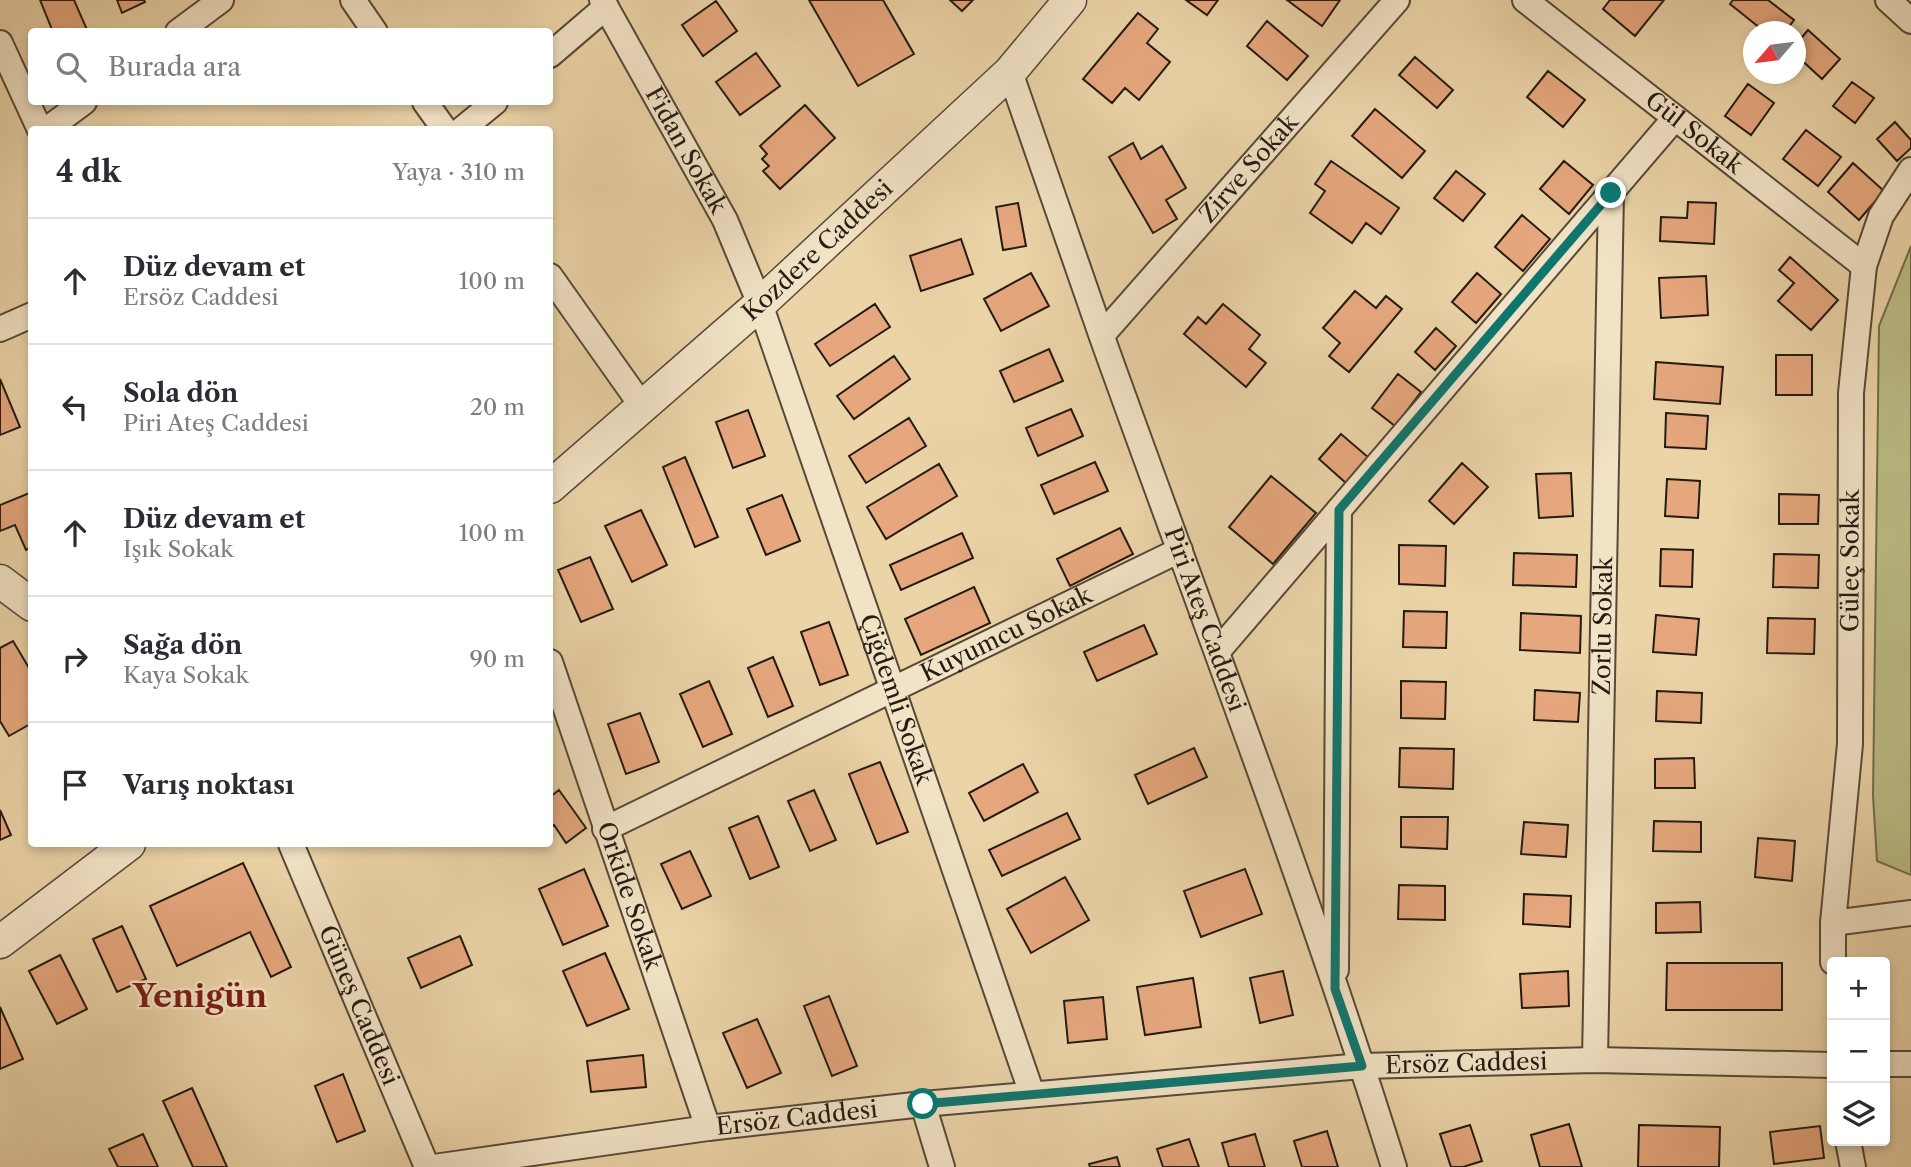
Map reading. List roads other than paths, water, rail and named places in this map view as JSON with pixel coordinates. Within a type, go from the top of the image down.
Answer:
[{"type":"street","points":[[183,28],[221,0]]},
{"type":"street","points":[[353,0],[372,28]]},
{"type":"street","name":"Kozdere Caddesi","points":[[553,484],[760,304],[1010,72],[1070,0]]},
{"type":"street","name":"Zirve Sokak","points":[[1102,335],[1396,0]]},
{"type":"street","name":"Gül Sokak","points":[[1525,0],[1864,266]]},
{"type":"street","points":[[1888,0],[1911,21]]},
{"type":"street","points":[[553,52],[604,4]]},
{"type":"street","name":"Fidan Sokak","points":[[604,4],[725,220],[760,304]]},
{"type":"street","points":[[0,43],[28,104]]},
{"type":"street","name":"Piri Ateş Caddesi","points":[[1010,72],[1102,335],[1218,651],[1362,1066],[1394,1167]]},
{"type":"street","points":[[29,105],[38,126]]},
{"type":"street","points":[[51,126],[80,105]]},
{"type":"street","points":[[427,105],[442,126]]},
{"type":"street","points":[[466,126],[491,105]]},
{"type":"street","points":[[1218,651],[1675,118]]},
{"type":"street","name":"Güleç Sokak","points":[[1833,957],[1833,923],[1850,744],[1851,393],[1864,266],[1881,216],[1911,170]]},
{"type":"street","name":"Zorlu Sokak","points":[[1595,1060],[1611,193]]},
{"type":"street","points":[[553,280],[642,406]]},
{"type":"street","name":"Çiğdemli Sokak","points":[[760,304],[1032,1094]]},
{"type":"street","points":[[0,329],[28,317]]},
{"type":"street","points":[[1335,989],[1339,510]]},
{"type":"street","name":"Kuyumcu Sokak","points":[[605,829],[1180,550]]},
{"type":"street","points":[[0,582],[28,602]]},
{"type":"street","name":"Orkide Sokak","points":[[553,671],[708,1128]]},
{"type":"street","points":[[0,942],[125,847]]},
{"type":"street","name":"Güneş Caddesi","points":[[292,847],[428,1167]]},
{"type":"street","points":[[1833,923],[1911,913]]},
{"type":"street","name":"Ersöz Caddesi","points":[[434,1167],[708,1128],[923,1104],[1362,1066],[1595,1060],[1827,1065]]},
{"type":"street","points":[[1890,1064],[1911,1064]]},
{"type":"street","points":[[923,1104],[942,1167]]},
{"type":"street","points":[[1849,1146],[1853,1167]]},
{"type":"district","name":"Yenigün","points":[[200,996]]}]
